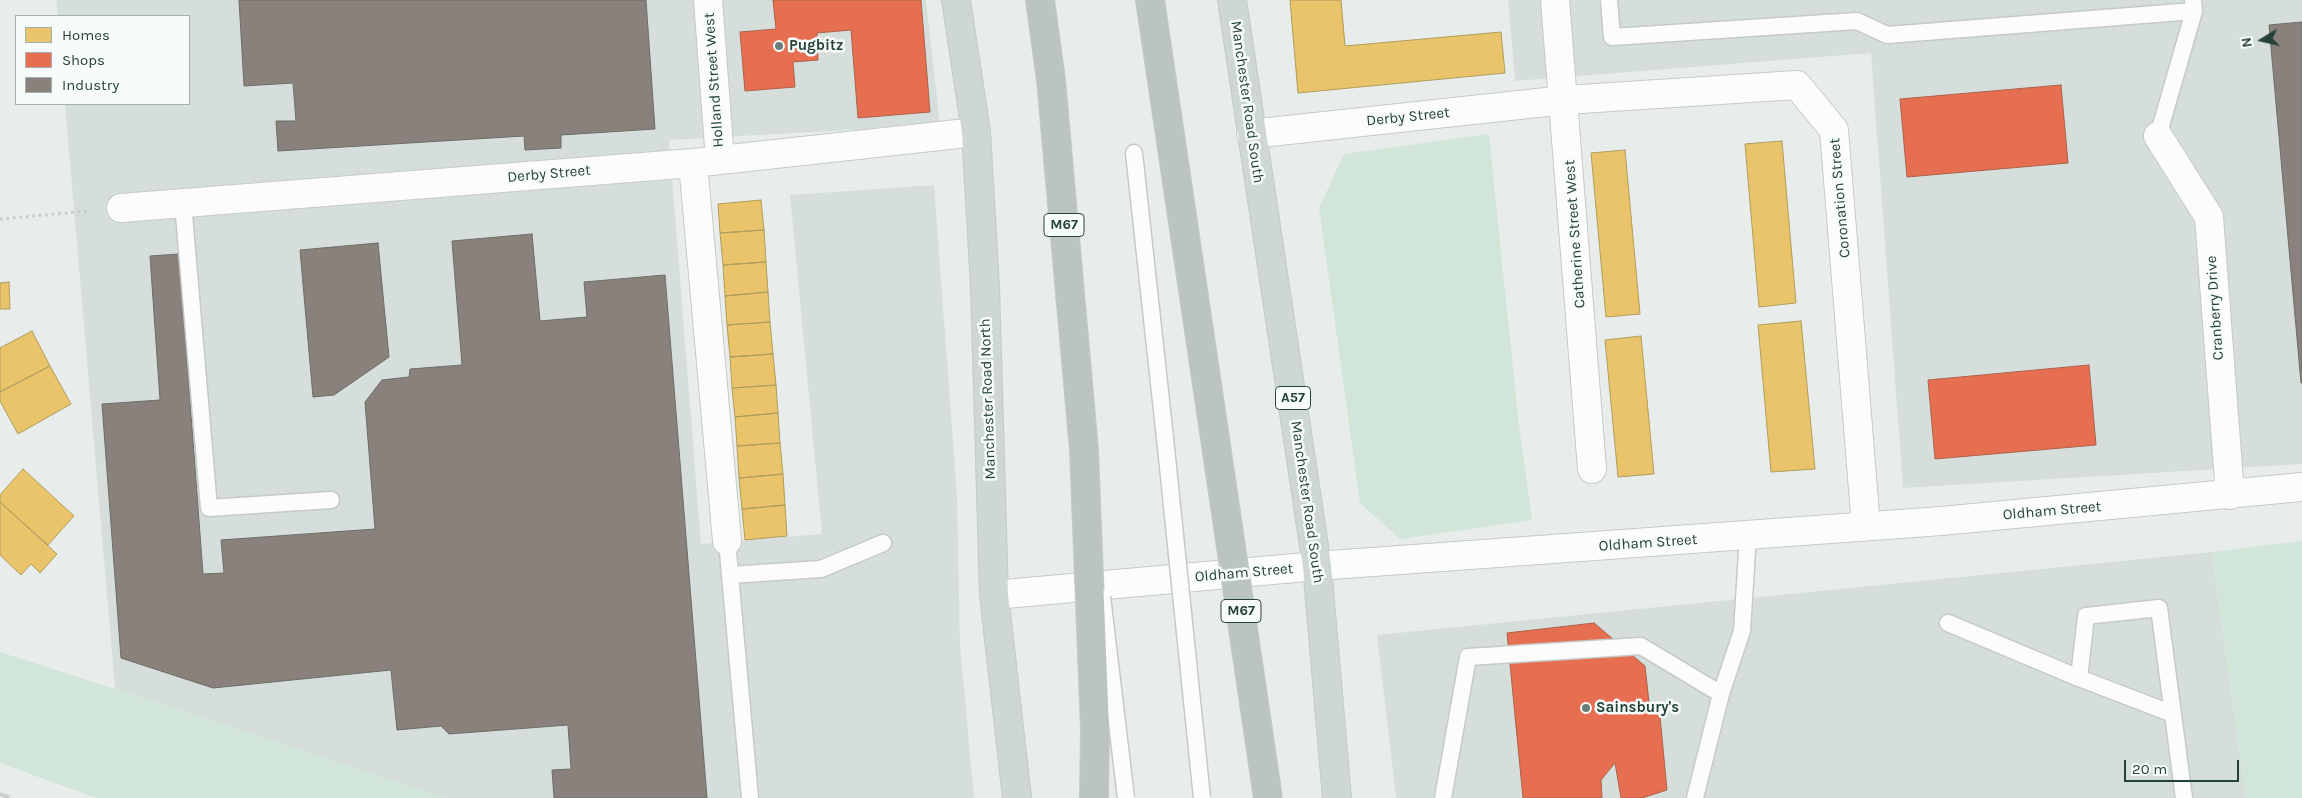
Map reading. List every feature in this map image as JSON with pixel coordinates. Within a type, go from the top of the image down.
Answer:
[{"type":"highway","name":"M67","points":[[1040,0],[1051,80],[1084,450],[1095,729],[1094,798]]},
{"type":"highway","name":"M67","points":[[1150,0],[1268,798]]},
{"type":"main road","name":"Manchester Road North","points":[[956,0],[976,132],[985,286],[994,595],[1017,798]]},
{"type":"main road","name":"Manchester Road South","points":[[1232,0],[1317,566],[1337,798]]},
{"type":"street","name":"Holland Street West","points":[[708,0],[720,160]]},
{"type":"street","name":"Catherine Street West","points":[[1555,0],[1565,100],[1592,469]]},
{"type":"street","name":"Coronation Street","points":[[1565,100],[1797,85],[1834,130],[1866,526]]},
{"type":"street","name":"Derby Street","points":[[1251,134],[1565,100]]},
{"type":"street","name":"Derby Street","points":[[121,208],[693,163],[976,132]]},
{"type":"street","name":"Cranberry Drive","points":[[2158,136],[2208,217],[2230,495]]},
{"type":"street","points":[[693,163],[727,541]]},
{"type":"street","name":"Oldham Street","points":[[994,595],[1317,566],[1941,521],[2302,487]]},
{"type":"lane","points":[[1609,0],[1612,38],[1857,21],[1888,35],[2194,6],[2158,136]]},
{"type":"lane","points":[[1134,153],[1202,798]]},
{"type":"lane","points":[[183,203],[209,508],[331,500]]},
{"type":"lane","points":[[1084,450],[1126,798]]},
{"type":"lane","points":[[1695,798],[1721,694],[1742,631],[1748,536]]},
{"type":"lane","points":[[727,541],[750,798]]},
{"type":"lane","points":[[730,575],[821,569],[882,543]]},
{"type":"lane","points":[[2079,678],[2086,616],[2159,608],[2184,798]]},
{"type":"lane","points":[[1948,623],[2079,678],[2173,714]]},
{"type":"lane","points":[[1443,798],[1468,658],[1641,646],[1721,694]]},
{"type":"path","points":[[0,219],[121,208]]},
{"type":"shaded area","points":[[56,0],[926,0],[940,125],[669,140],[701,544],[822,534],[790,195],[934,185],[957,495],[960,644],[974,798],[445,798],[115,689],[65,105],[190,105],[190,15],[58,15]]},
{"type":"shaded area","points":[[1508,0],[2302,0],[2302,464],[1903,488],[1871,53],[1515,81]]},
{"type":"shaded area","points":[[2212,552],[2246,798],[1396,798],[1377,635]]},
{"type":"green space","points":[[1489,134],[1518,417],[1532,520],[1400,539],[1360,503],[1319,208],[1344,154]]},
{"type":"green space","points":[[2302,541],[2302,798],[2246,798],[2212,552]]},
{"type":"green space","points":[[0,652],[445,798],[96,798],[0,763]]},
{"type":"building: Homes","points":[[1290,0],[1341,0],[1345,46],[1501,32],[1505,73],[1298,93]]},
{"type":"building: Homes","points":[[1782,141],[1796,303],[1759,307],[1745,144]]},
{"type":"building: Homes","points":[[1625,150],[1640,314],[1606,317],[1591,153]]},
{"type":"building: Homes","points":[[761,200],[764,230],[720,233],[718,204]]},
{"type":"building: Homes","points":[[764,230],[766,262],[723,265],[720,233]]},
{"type":"building: Homes","points":[[766,262],[768,292],[725,296],[723,265]]},
{"type":"building: Homes","points":[[9,282],[10,309],[0,309],[0,283]]},
{"type":"building: Homes","points":[[768,292],[770,322],[727,325],[725,296]]},
{"type":"building: Homes","points":[[1801,321],[1815,469],[1771,472],[1758,325]]},
{"type":"building: Homes","points":[[770,322],[773,354],[730,357],[727,325]]},
{"type":"building: Homes","points":[[32,331],[50,366],[0,392],[0,348]]},
{"type":"building: Homes","points":[[1641,336],[1654,474],[1618,477],[1605,340]]},
{"type":"building: Homes","points":[[773,354],[776,385],[732,388],[730,357]]},
{"type":"building: Homes","points":[[50,366],[71,404],[18,434],[0,401],[0,392]]},
{"type":"building: Homes","points":[[776,385],[778,413],[735,417],[732,388]]},
{"type":"building: Homes","points":[[778,413],[780,443],[737,446],[735,417]]},
{"type":"building: Homes","points":[[780,443],[783,474],[739,478],[737,446]]},
{"type":"building: Homes","points":[[23,469],[74,516],[48,545],[0,502],[0,495]]},
{"type":"building: Homes","points":[[783,474],[785,505],[742,509],[739,478]]},
{"type":"building: Homes","points":[[0,502],[57,554],[40,573],[31,564],[21,575],[0,555]]},
{"type":"building: Homes","points":[[785,505],[787,536],[745,540],[742,509]]},
{"type":"building: Shops","name":"Pugbitz","points":[[773,0],[921,0],[930,112],[858,118],[851,30],[817,33],[818,60],[793,62],[795,87],[745,91],[740,32],[776,29]]},
{"type":"building: Shops","points":[[2061,85],[2068,163],[1907,177],[1900,99]]},
{"type":"building: Shops","points":[[2089,365],[2096,445],[1935,459],[1928,380]]},
{"type":"building: Shops","points":[[1594,623],[1645,666],[1649,702],[1659,706],[1667,790],[1642,798],[1621,798],[1615,763],[1601,780],[1602,798],[1523,798],[1507,633]]},
{"type":"building: Industry","points":[[239,0],[646,0],[655,129],[561,135],[561,148],[525,150],[524,136],[278,151],[276,121],[296,121],[293,83],[244,86]]},
{"type":"building: Industry","points":[[2302,22],[2302,383],[2301,383],[2269,25]]},
{"type":"building: Industry","points":[[532,234],[540,321],[587,317],[584,282],[665,275],[707,798],[554,798],[552,770],[571,769],[568,725],[449,734],[441,726],[397,730],[391,670],[213,688],[121,658],[102,404],[160,400],[150,256],[179,254],[203,574],[224,573],[221,540],[375,529],[365,402],[382,380],[409,377],[410,369],[462,365],[452,241]]},
{"type":"building: Industry","points":[[378,243],[389,357],[334,395],[313,397],[300,250]]},
{"type":"railway","points":[[0,794],[10,798]]},
{"type":"place","name":"Pugbitz","points":[[779,46]]},
{"type":"place","name":"Sainsbury's","points":[[1586,708]]}]
